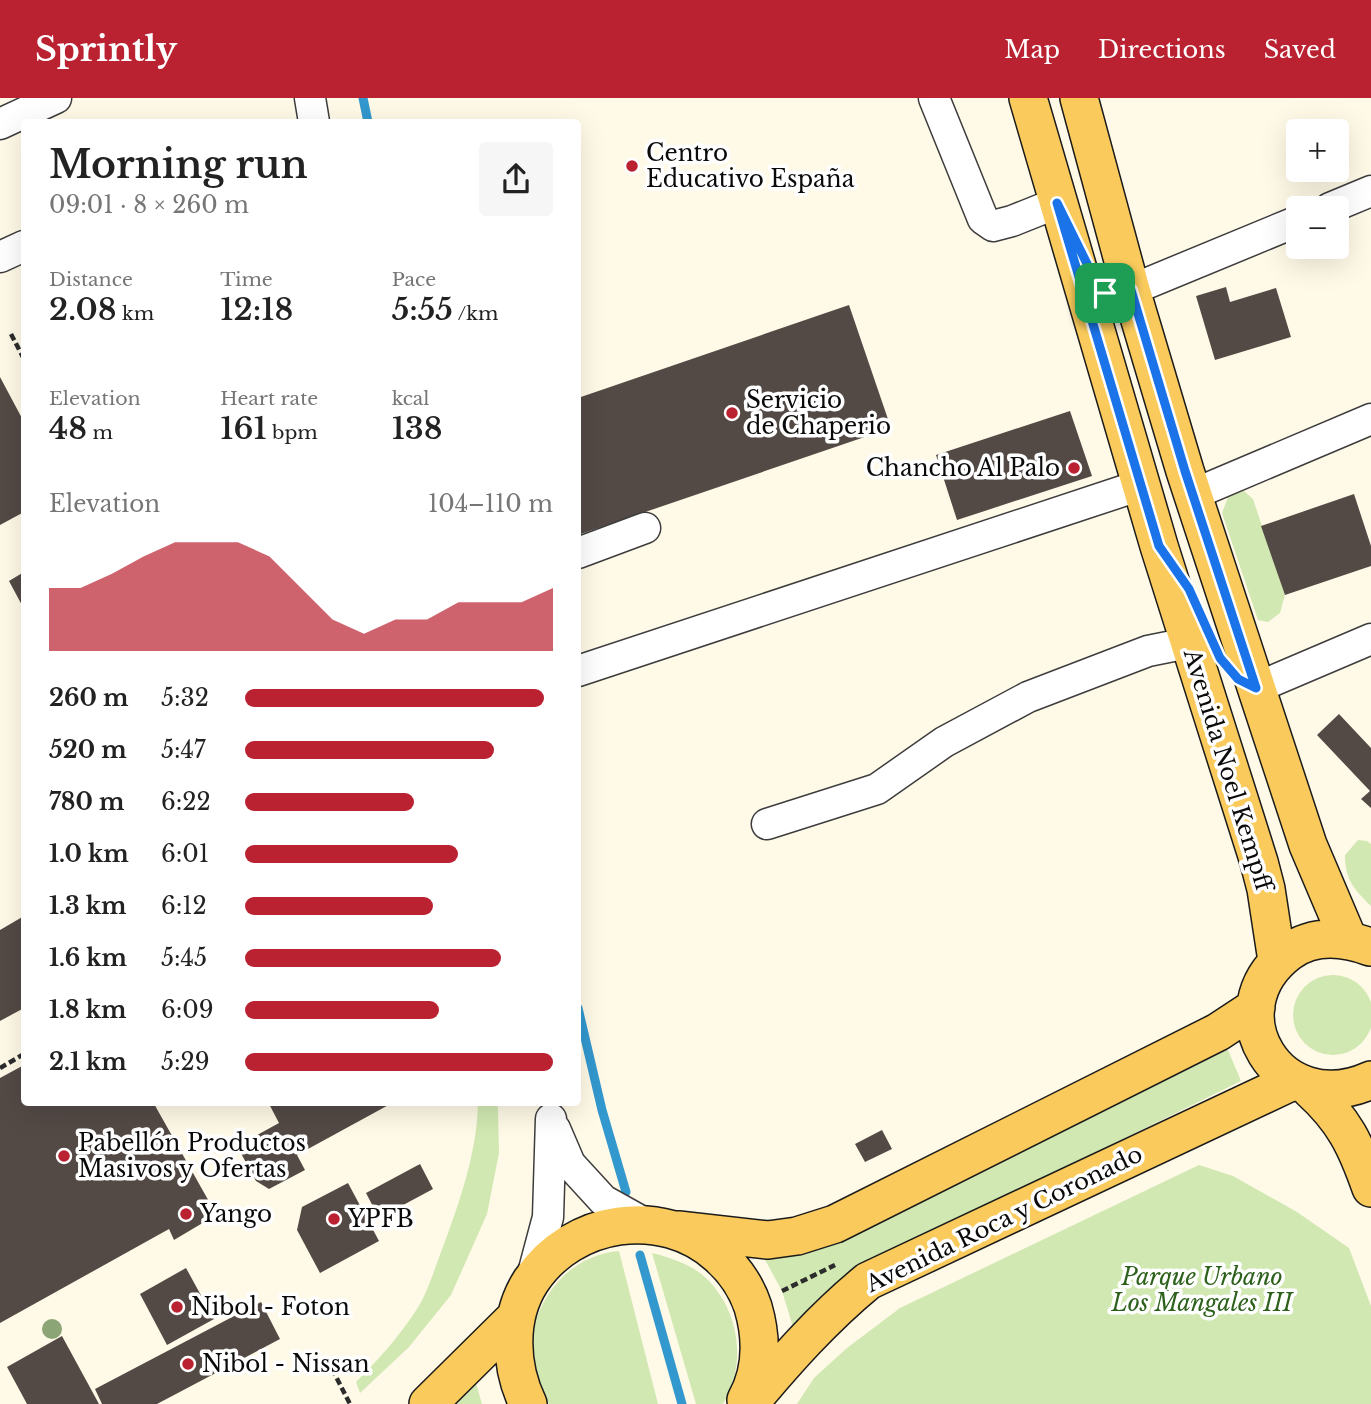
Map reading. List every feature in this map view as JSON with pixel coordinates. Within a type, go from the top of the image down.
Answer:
[{"type":"main road","name":"Avenida Noel Kempff","points":[[1028,98],[1188,643],[1259,862],[1277,961]]},
{"type":"main road","points":[[1085,100],[1131,290],[1189,482],[1308,845],[1359,943]]},
{"type":"main road","points":[[1057,203],[1097,284],[1105,293],[1118,295],[1131,290]]},
{"type":"main road","points":[[1105,361],[1115,357],[1127,357],[1134,363],[1189,482]]},
{"type":"main road","points":[[1159,546],[1189,589],[1220,658],[1238,679],[1256,688]]},
{"type":"main road","points":[[1359,943],[1322,938],[1298,946],[1277,961],[1262,982],[1256,1007],[1256,1029],[1263,1049],[1276,1067],[1331,1108],[1349,1133],[1371,1188]]},
{"type":"main road","points":[[528,1404],[519,1384],[513,1351],[516,1317],[530,1282],[553,1257],[581,1237],[612,1226],[662,1227],[768,1240],[797,1236],[835,1224],[1218,1032],[1256,1007]]},
{"type":"main road","points":[[1302,1085],[1332,1091],[1354,1088],[1371,1080]]},
{"type":"main road","name":"Avenida Roca y Coronado","points":[[746,1404],[801,1342],[868,1281],[1302,1085]]},
{"type":"main road","points":[[662,1227],[707,1245],[731,1267],[749,1294],[758,1325],[760,1358],[746,1404]]},
{"type":"main road","points":[[428,1404],[516,1317]]},
{"type":"street","points":[[0,124],[56,98]]},
{"type":"street","points":[[934,98],[983,219],[993,226],[1012,222],[1057,203]]},
{"type":"street","points":[[1349,200],[1371,191]]},
{"type":"street","points":[[1131,290],[1286,226]]},
{"type":"street","points":[[0,257],[21,247]]},
{"type":"street","points":[[1189,482],[1371,419]]},
{"type":"street","points":[[581,670],[1141,485]]},
{"type":"street","points":[[581,552],[645,528]]},
{"type":"street","points":[[1256,688],[1371,639]]},
{"type":"street","points":[[767,824],[877,789],[944,742],[1028,697],[1148,651],[1188,643]]},
{"type":"street","points":[[549,1111],[570,1164],[603,1200],[662,1227]]},
{"type":"street","points":[[530,1282],[548,1217],[549,1111]]},
{"type":"path","points":[[10,334],[21,354]]},
{"type":"path","points":[[0,1068],[21,1056]]},
{"type":"path","points":[[332,1369],[349,1402]]},
{"type":"green space","points":[[1244,491],[1253,499],[1285,595],[1280,613],[1268,622],[1258,620],[1222,513],[1228,497]]},
{"type":"green space","points":[[1358,840],[1371,844],[1371,906],[1355,889],[1347,871],[1345,855]]},
{"type":"green space","points":[[1333,975],[1348,978],[1361,987],[1370,1000],[1370,1030],[1361,1043],[1348,1052],[1333,1055],[1318,1052],[1305,1043],[1296,1030],[1293,1015],[1296,1000],[1305,987],[1318,978]]},
{"type":"green space","points":[[1225,1043],[1241,1081],[942,1228],[793,1327],[782,1291],[763,1256]]},
{"type":"green space","points":[[478,1106],[498,1106],[499,1153],[487,1214],[451,1295],[409,1347],[360,1393],[356,1382],[402,1331],[419,1307],[428,1288],[470,1164]]},
{"type":"green space","name":"Parque Urbano Los Mangales III","points":[[1199,1165],[1233,1176],[1297,1212],[1349,1248],[1371,1306],[1371,1404],[797,1404],[814,1378],[847,1348],[900,1308]]},
{"type":"green space","points":[[619,1251],[658,1404],[549,1404],[536,1377],[531,1355],[539,1312],[557,1282],[570,1270],[601,1254]]},
{"type":"green space","points":[[652,1253],[680,1262],[700,1273],[717,1291],[726,1306],[733,1322],[737,1355],[731,1388],[723,1404],[696,1404]]},
{"type":"green space","points":[[475,1380],[482,1404],[452,1404]]},
{"type":"building","points":[[1226,287],[1230,302],[1276,288],[1291,337],[1215,360],[1196,296]]},
{"type":"building","name":"Servicio de Chaperio","points":[[849,305],[891,428],[581,534],[581,397]]},
{"type":"building","points":[[0,377],[21,416],[21,514],[0,525]]},
{"type":"building","points":[[1070,411],[1092,476],[957,520],[936,455]]},
{"type":"building","points":[[1354,494],[1371,546],[1371,566],[1285,595],[1261,526]]},
{"type":"building","points":[[21,574],[21,603],[9,581]]},
{"type":"building","points":[[1339,714],[1371,748],[1371,808],[1361,799],[1370,791],[1317,735]]},
{"type":"building","points":[[21,918],[21,1010],[0,1021],[0,930]]},
{"type":"building","name":"Pabellón Productos Masivos y Ofertas","points":[[21,1067],[21,1106],[155,1106],[211,1205],[211,1218],[174,1240],[169,1229],[0,1323],[0,1078]]},
{"type":"building","points":[[270,1106],[387,1106],[297,1155],[305,1170],[269,1189],[256,1181],[237,1146],[279,1123]]},
{"type":"building","points":[[882,1130],[892,1149],[865,1162],[855,1144]]},
{"type":"building","points":[[420,1164],[433,1189],[379,1218],[366,1193]]},
{"type":"building","name":"YPFB","points":[[348,1183],[379,1241],[320,1273],[297,1230],[302,1207]]},
{"type":"building","name":"Nibol - Foton","points":[[186,1268],[214,1319],[167,1345],[140,1294]]},
{"type":"building","name":"Nibol - Nissan","points":[[261,1302],[280,1339],[157,1404],[102,1404],[95,1389]]},
{"type":"building","points":[[62,1336],[99,1404],[27,1404],[7,1367]]},
{"type":"waterway","points":[[363,98],[367,119]]},
{"type":"waterway","points":[[581,1021],[602,1110],[626,1192]]},
{"type":"waterway","points":[[640,1255],[682,1404]]},
{"type":"place","name":"Centro Educativo España","points":[[632,166]]},
{"type":"place","name":"Servicio de Chaperio","points":[[732,413]]},
{"type":"place","name":"Chancho Al Palo","points":[[1074,468]]},
{"type":"place","name":"Pabellón Productos Masivos y Ofertas","points":[[64,1156]]},
{"type":"place","name":"Yango","points":[[186,1214]]},
{"type":"place","name":"YPFB","points":[[334,1219]]},
{"type":"place","name":"Nibol - Foton","points":[[177,1307]]},
{"type":"place","name":"Nibol - Nissan","points":[[188,1364]]},
{"type":"route","points":[[1057,203],[1097,284],[1105,293],[1118,295],[1131,290],[1185,471],[1256,688],[1238,679],[1220,658],[1189,589],[1159,546],[1057,203]]}]
